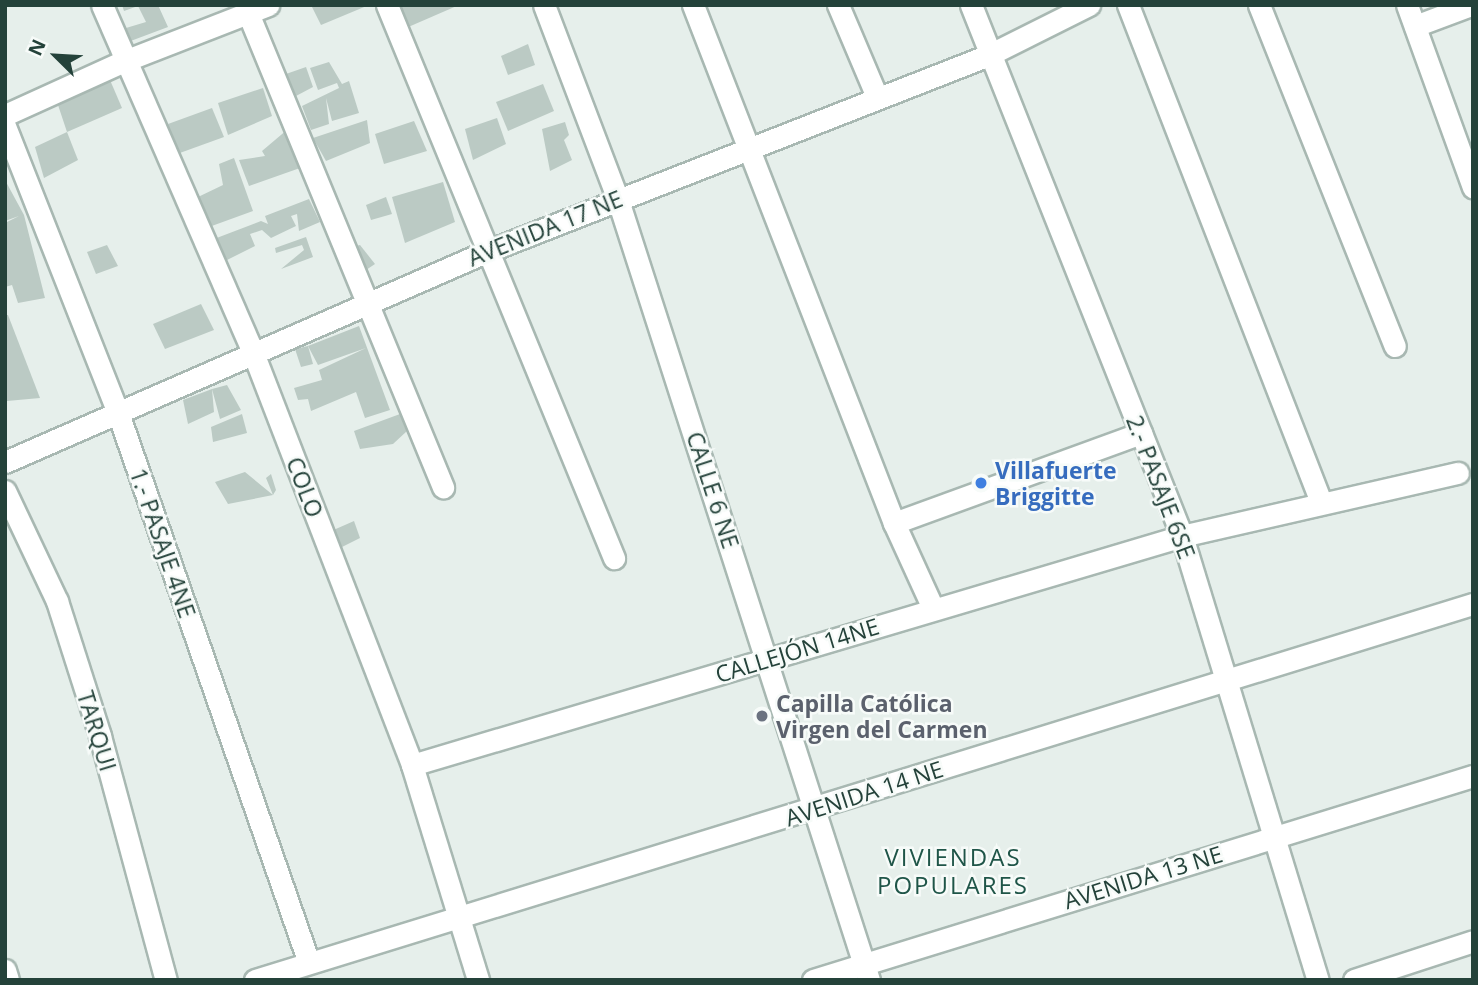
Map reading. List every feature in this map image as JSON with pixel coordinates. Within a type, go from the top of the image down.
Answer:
[{"type":"street","name":"COLO","points":[[102,5],[122,62],[254,355],[412,765],[478,980]]},
{"type":"street","points":[[5,115],[122,62],[268,5]]},
{"type":"street","points":[[387,5],[614,558]]},
{"type":"street","name":"CALLE 6 NE","points":[[544,5],[617,197],[817,808],[866,972]]},
{"type":"street","points":[[694,5],[894,523],[933,608]]},
{"type":"street","points":[[838,5],[877,97]]},
{"type":"street","name":"2.- PASAJE 6SE","points":[[971,5],[1182,536],[1229,676],[1318,980]]},
{"type":"street","name":"AVENIDA 17 NE","points":[[5,462],[617,197],[749,150],[877,97],[989,55],[1089,5]]},
{"type":"street","points":[[1128,5],[1321,502]]},
{"type":"street","points":[[1259,5],[1395,346]]},
{"type":"street","points":[[1407,5],[1468,150],[1473,187]]},
{"type":"street","points":[[1415,26],[1471,5]]},
{"type":"street","points":[[248,13],[365,305],[443,487]]},
{"type":"street","name":"1.- PASAJE 4NE","points":[[5,126],[118,413],[309,963]]},
{"type":"street","points":[[894,523],[1141,433]]},
{"type":"street","name":"CALLEJÓN 14NE","points":[[412,765],[1182,536],[1321,502],[1458,473]]},
{"type":"street","name":"TARQUI","points":[[5,491],[61,614],[166,980]]},
{"type":"street","name":"AVENIDA 14 NE","points":[[255,980],[817,808],[1229,676],[1473,604]]},
{"type":"street","name":"AVENIDA 13 NE","points":[[813,980],[866,972],[1276,836],[1473,776]]},
{"type":"street","points":[[1354,980],[1473,941]]},
{"type":"street","points":[[5,970],[8,980]]},
{"type":"building","points":[[122,5],[158,5],[168,27],[128,42],[126,28],[146,22],[138,6],[124,11]]},
{"type":"building","points":[[311,5],[369,5],[321,25]]},
{"type":"building","points":[[399,5],[459,5],[406,28]]},
{"type":"building","points":[[528,44],[535,65],[508,75],[501,56]]},
{"type":"building","points":[[329,62],[342,84],[349,81],[359,113],[332,121],[326,98],[329,124],[311,130],[302,106],[339,88],[337,83],[318,90],[310,68]]},
{"type":"building","points":[[306,67],[313,87],[296,96],[286,74]]},
{"type":"building","points":[[110,80],[122,108],[67,132],[57,102]]},
{"type":"building","points":[[543,84],[554,111],[508,131],[496,102]]},
{"type":"building","points":[[263,88],[272,116],[228,135],[218,103]]},
{"type":"building","points":[[212,108],[224,137],[177,154],[168,124]]},
{"type":"building","points":[[497,118],[506,144],[473,160],[465,129]]},
{"type":"building","points":[[367,120],[370,143],[326,161],[313,138]]},
{"type":"building","points":[[414,121],[427,151],[384,164],[375,134]]},
{"type":"building","points":[[565,122],[569,135],[564,140],[572,160],[550,171],[542,129]]},
{"type":"building","points":[[288,129],[300,168],[249,186],[239,160],[265,156],[262,151]]},
{"type":"building","points":[[67,132],[78,160],[44,178],[35,147]]},
{"type":"building","points":[[234,158],[253,211],[209,227],[198,197],[223,185],[219,164]]},
{"type":"building","points":[[5,180],[24,215],[45,298],[18,303],[12,285],[5,287],[5,223],[19,216],[5,221]]},
{"type":"building","points":[[443,182],[455,222],[405,243],[392,197]]},
{"type":"building","points":[[386,197],[392,214],[371,220],[366,205]]},
{"type":"building","points":[[309,199],[320,222],[299,231],[297,214],[291,216],[296,226],[271,238],[262,230],[250,234],[255,246],[221,263],[214,239],[261,221],[268,224],[265,216]]},
{"type":"building","points":[[306,237],[313,257],[281,269],[304,250],[302,245],[276,253],[275,248]]},
{"type":"building","points":[[107,245],[118,266],[96,274],[87,252]]},
{"type":"building","points":[[360,245],[375,264],[366,270],[356,246]]},
{"type":"building","points":[[201,304],[214,330],[165,349],[153,324]]},
{"type":"building","points":[[5,315],[8,315],[40,398],[7,401]]},
{"type":"building","points":[[359,326],[390,410],[365,418],[356,392],[311,411],[308,399],[298,400],[294,388],[322,380],[319,370],[366,348],[318,365],[308,346]]},
{"type":"building","points":[[308,346],[313,364],[301,367],[295,349]]},
{"type":"building","points":[[227,385],[241,410],[220,419],[212,389]]},
{"type":"building","points":[[212,389],[214,412],[188,424],[183,400]]},
{"type":"building","points":[[242,414],[247,433],[213,442],[211,427]]},
{"type":"building","points":[[400,414],[407,431],[393,444],[360,449],[354,431]]},
{"type":"building","points":[[245,472],[273,495],[228,504],[215,482]]},
{"type":"building","points":[[271,474],[276,490],[273,495],[266,478]]},
{"type":"building","points":[[354,521],[360,538],[336,550],[329,532]]},
{"type":"place","name":"Villafuerte Briggitte","points":[[981,483]]},
{"type":"place","name":"Capilla Católica Virgen del Carmen","points":[[762,716]]},
{"type":"district","name":"VIVIENDAS POPULARES","points":[[953,871]]}]
